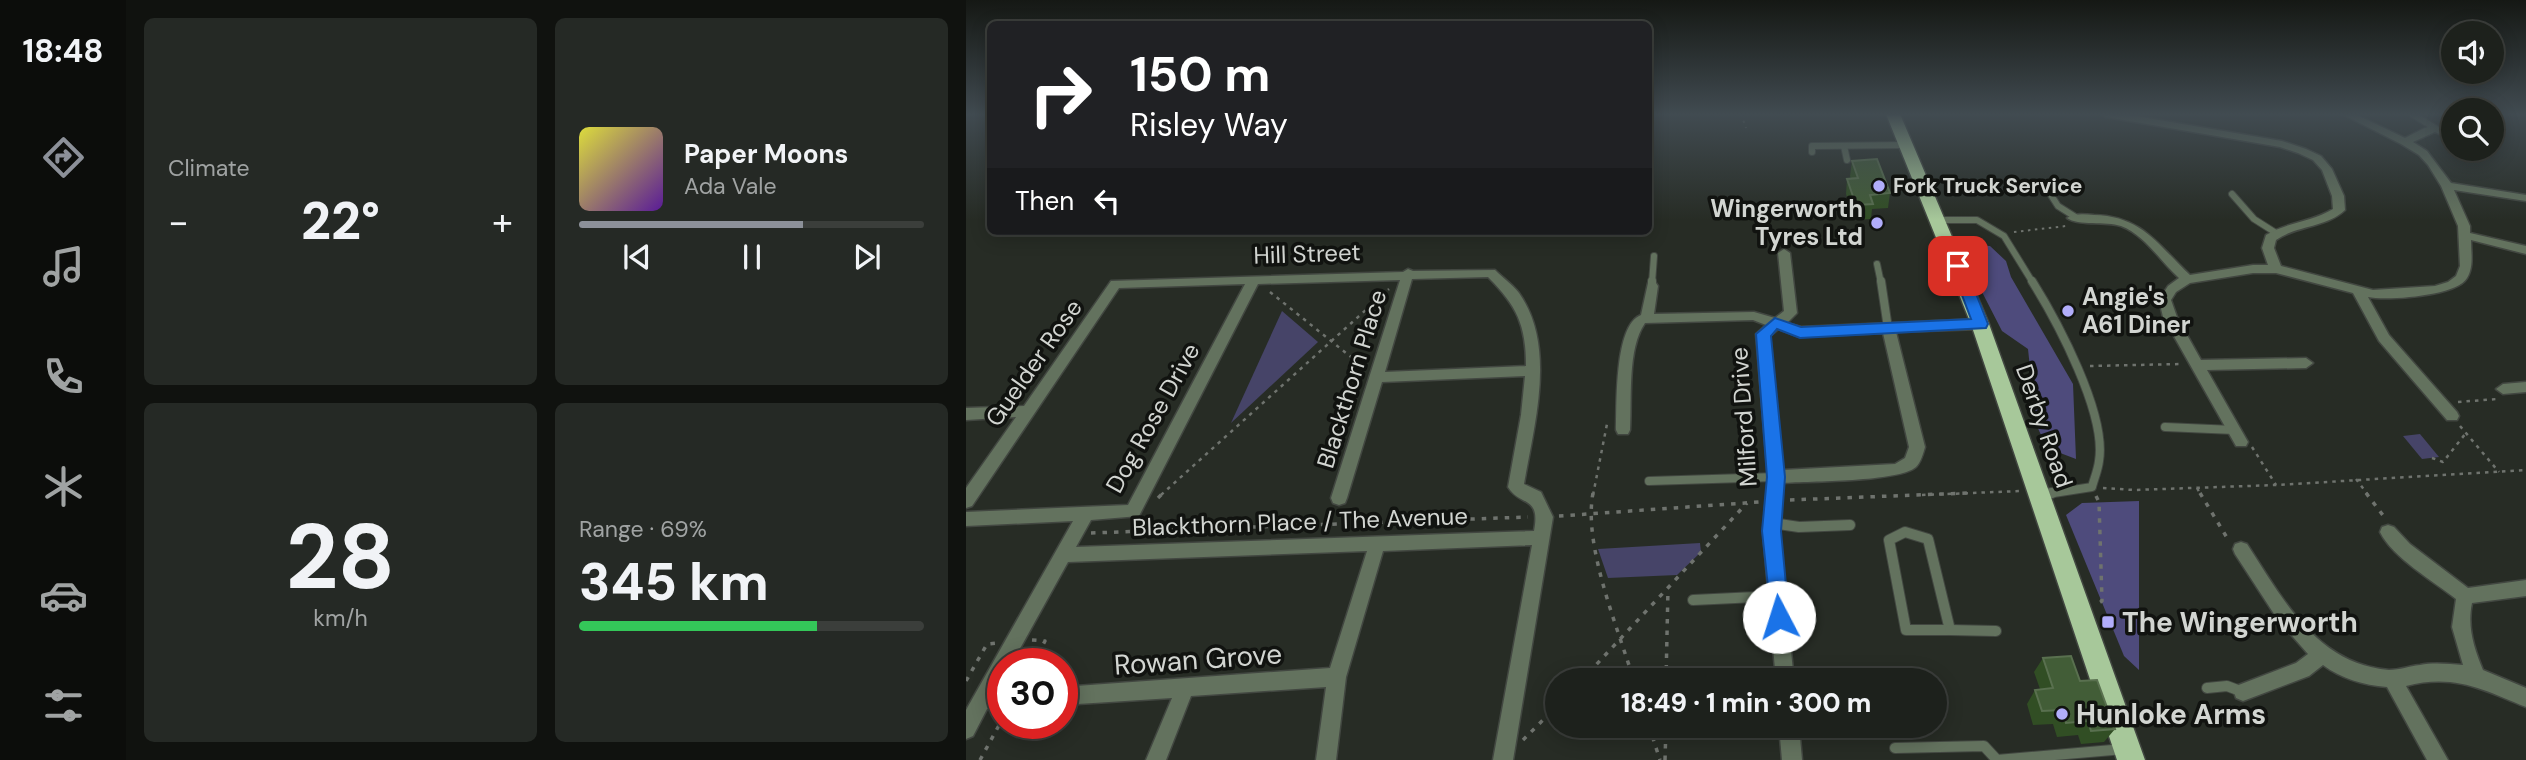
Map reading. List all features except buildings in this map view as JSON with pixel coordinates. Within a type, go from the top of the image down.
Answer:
[{"type":"highway","name":"Derby Road","points":[[1908,149],[1980,324],[2129,754]]},
{"type":"street","points":[[2276,269],[2268,248],[2270,238],[2276,233],[2329,218],[2339,210],[2338,196],[2327,169],[2317,158],[2296,149]]},
{"type":"street","points":[[2237,436],[2170,317],[2165,300],[2172,289],[2187,279],[2253,269],[2276,269],[2359,292],[2413,292],[2452,285],[2461,278],[2466,266],[2464,226],[2447,186],[2423,153],[2417,149]]},
{"type":"street","points":[[2447,186],[2526,198]]},
{"type":"street","points":[[2075,218],[2108,217],[2138,229],[2149,236],[2187,279]]},
{"type":"street","points":[[2465,235],[2526,250]]},
{"type":"street","points":[[1775,323],[1791,313],[1784,253]]},
{"type":"street","name":"Hill Street","points":[[1115,284],[1408,273],[1491,273],[1516,298],[1532,338],[1532,371],[1516,487],[1535,497],[1545,517],[1503,760]]},
{"type":"street","name":"Blackthorn Place","points":[[1339,498],[1408,273]]},
{"type":"street","name":"Dog Rose Drive","points":[[966,519],[1133,511],[1254,279]]},
{"type":"street","name":"Guelder Rose","points":[[966,501],[1115,284]]},
{"type":"street","points":[[1647,317],[1652,286]]},
{"type":"street","points":[[2359,292],[2384,338],[2452,416]]},
{"type":"street","points":[[1623,430],[1627,363],[1635,325],[1647,317],[1754,316],[1800,332],[1980,324]]},
{"type":"street","name":"Milford Drive","points":[[1775,323],[1763,334],[1776,477],[1772,523],[1784,668]]},
{"type":"street","points":[[1776,477],[1895,470],[1909,465],[1916,458],[1917,447],[1888,328]]},
{"type":"street","points":[[2197,364],[2306,363]]},
{"type":"street","points":[[1376,377],[1532,371]]},
{"type":"street","points":[[2502,389],[2526,387]]},
{"type":"street","points":[[966,414],[1028,411]]},
{"type":"street","points":[[966,729],[1086,513]]},
{"type":"street","points":[[2388,532],[2404,549],[2465,596],[2526,588]]},
{"type":"street","name":"Blackthorn Place / The Avenue","points":[[1062,555],[1540,538]]},
{"type":"street","points":[[1326,760],[1337,677],[1377,544]]},
{"type":"street","points":[[2241,549],[2298,631],[2320,656],[2366,677],[2393,680],[2422,673],[2476,675],[2526,698]]},
{"type":"street","points":[[2465,596],[2459,615],[2464,645],[2476,675]]},
{"type":"street","points":[[2243,692],[2302,670],[2320,656]]},
{"type":"street","name":"Rowan Grove","points":[[1078,695],[1337,677]]},
{"type":"street","points":[[2393,680],[2438,760]]},
{"type":"street","points":[[1156,760],[1185,689]]},
{"type":"street","points":[[982,701],[987,701]]},
{"type":"street","points":[[1790,738],[1792,760]]},
{"type":"lane","points":[[1845,149],[1847,160]]},
{"type":"lane","points":[[2049,192],[2058,206],[2075,218]]},
{"type":"lane","points":[[2232,194],[2254,219],[2276,233]]},
{"type":"lane","points":[[1938,220],[1977,220],[2004,236],[2058,323],[2093,408],[2100,459],[2092,487],[2040,495]]},
{"type":"lane","points":[[1652,286],[1654,256]]},
{"type":"lane","points":[[1877,264],[1889,319],[1888,328]]},
{"type":"lane","points":[[2095,296],[2146,296],[2165,300]]},
{"type":"lane","points":[[2165,427],[2237,436]]},
{"type":"lane","points":[[1649,481],[1776,477]]},
{"type":"lane","points":[[1772,523],[1799,527],[1850,525]]},
{"type":"lane","points":[[1950,632],[1928,539],[1905,532],[1889,540],[1906,630],[1950,632],[1996,631]]},
{"type":"lane","points":[[1693,600],[1777,596]]},
{"type":"lane","points":[[2207,688],[2227,686],[2243,692]]},
{"type":"lane","points":[[1895,748],[1984,746],[1997,760],[2129,754]]},
{"type":"path","points":[[2004,236],[2019,229],[2073,225],[2075,218]]},
{"type":"path","points":[[1155,500],[1329,340],[1408,273]]},
{"type":"path","points":[[1254,279],[1376,377]]},
{"type":"path","points":[[2103,366],[2197,364]]},
{"type":"path","points":[[2440,403],[2504,399],[2502,389]]},
{"type":"path","points":[[1609,413],[1589,514],[1593,544],[1630,668]]},
{"type":"path","points":[[2452,416],[2499,472]]},
{"type":"path","points":[[2432,458],[2443,461],[2466,433]]},
{"type":"path","points":[[2237,436],[2256,449],[2276,485]]},
{"type":"path","points":[[2081,613],[2102,601],[2099,502],[2092,487],[2134,490],[2276,485],[2526,470]]},
{"type":"path","points":[[2356,479],[2384,514]]},
{"type":"path","points":[[2197,488],[2229,541],[2241,549]]},
{"type":"path","points":[[1593,668],[1747,503]]},
{"type":"path","points":[[1140,531],[1150,510]]},
{"type":"path","points":[[1666,668],[1668,589]]},
{"type":"path","points":[[1041,648],[1045,641]]},
{"type":"path","points":[[1522,742],[1545,718]]},
{"type":"path","points":[[1654,738],[1663,760]]},
{"type":"path","points":[[1663,760],[1665,738]]},
{"type":"path","points":[[980,760],[992,739]]},
{"type":"shaded area","points":[[1967,245],[1990,246],[2006,261],[2011,277],[2073,384],[2076,459],[2047,448],[2036,424],[2028,349],[2002,331],[1982,292]]},
{"type":"shaded area","points":[[1282,311],[1318,342],[1231,423]]},
{"type":"shaded area","points":[[2420,434],[2439,457],[2422,459],[2403,436]]},
{"type":"shaded area","points":[[2139,501],[2139,670],[2124,656],[2066,515],[2082,503]]},
{"type":"shaded area","points":[[1700,543],[1701,552],[1677,575],[1608,578],[1598,549]]},
{"type":"place","name":"Fork Truck Service","points":[[1879,186]]},
{"type":"place","name":"Wingerworth Tyres Ltd","points":[[1877,223]]},
{"type":"place","name":"Angie's A61 Diner","points":[[2068,311]]},
{"type":"place","name":"The Wingerworth","points":[[2108,622]]},
{"type":"place","name":"Hunloke Arms","points":[[2062,714]]},
{"type":"route","points":[[1779,617],[1771,531],[1776,477],[1763,334],[1775,323],[1800,332],[1980,324],[1958,266]]}]
